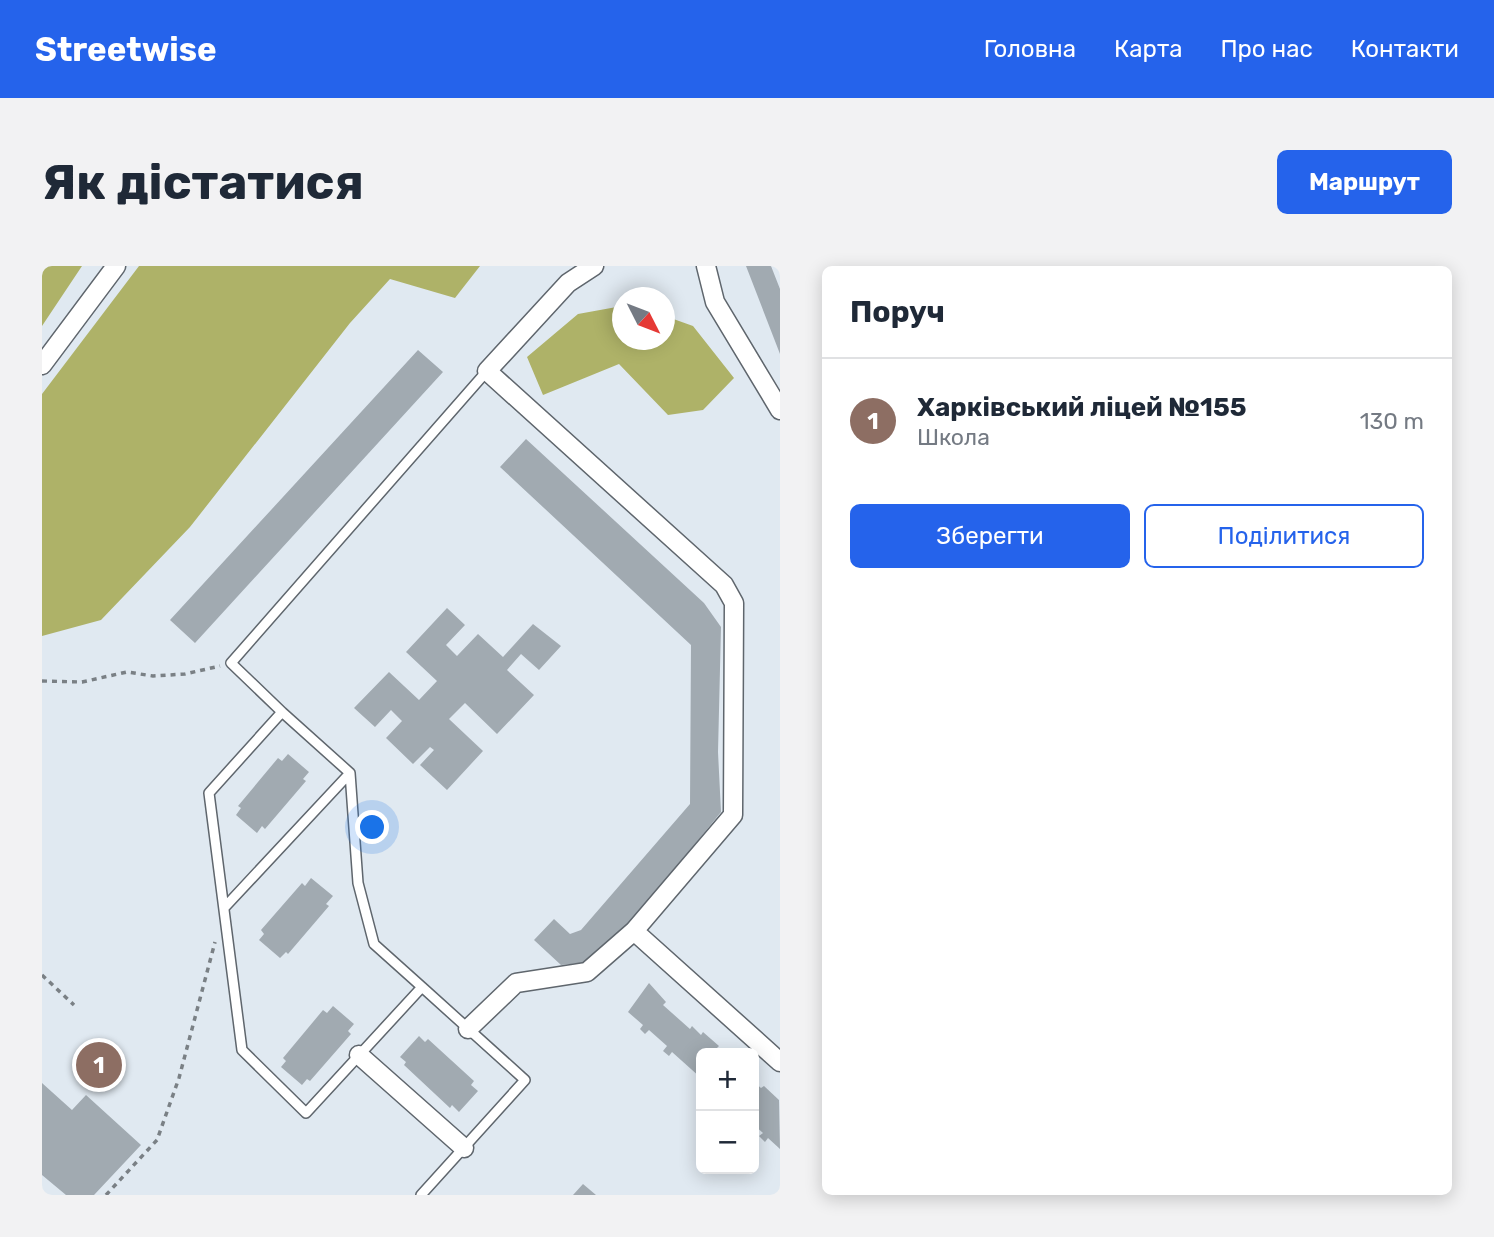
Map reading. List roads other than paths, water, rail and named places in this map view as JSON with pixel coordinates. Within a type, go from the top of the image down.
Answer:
[{"type":"street","points":[[42,365],[116,266]]},
{"type":"street","points":[[468,1029],[516,982],[587,972],[634,931],[733,815],[734,603],[724,585],[487,371],[568,283],[594,266]]},
{"type":"street","points":[[706,266],[715,302],[780,410]]},
{"type":"street","points":[[634,931],[780,1062]]},
{"type":"street","points":[[359,1055],[464,1148]]},
{"type":"lane","points":[[421,1195],[526,1080],[374,944],[358,883],[350,773],[231,663],[487,371]]},
{"type":"lane","points":[[282,712],[209,793],[242,1050],[306,1113],[422,987]]},
{"type":"lane","points":[[224,908],[350,773]]},
{"type":"place","name":"Харківський ліцей №155","points":[[99,1065]]}]
